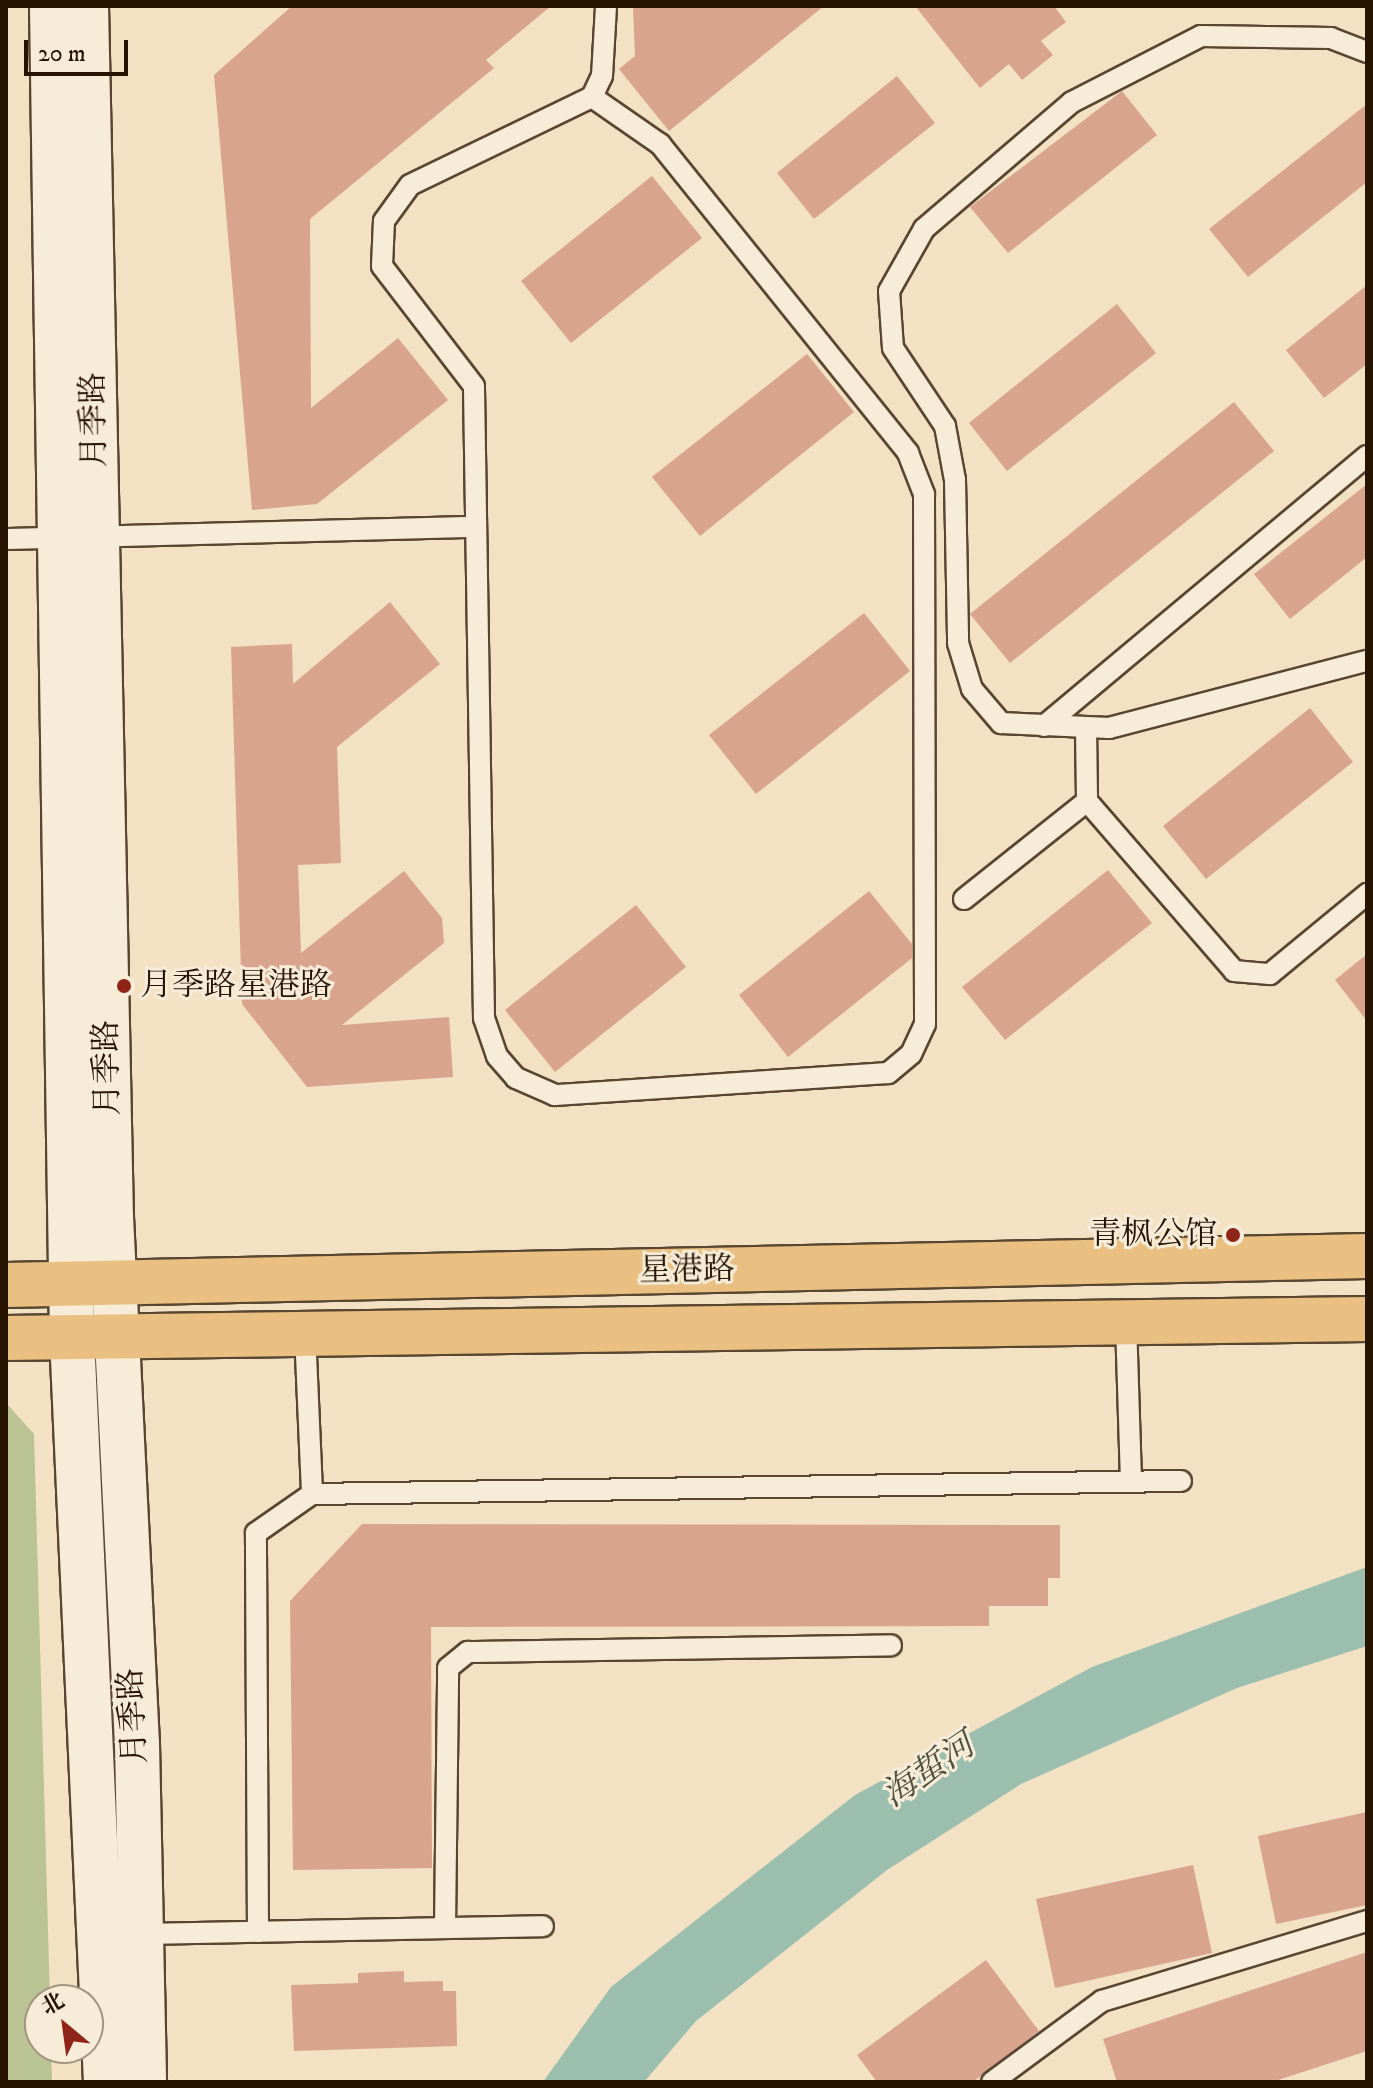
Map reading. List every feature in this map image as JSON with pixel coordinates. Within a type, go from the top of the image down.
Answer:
[{"type":"main road","name":"星港路","points":[[6,1285],[1367,1256]]},
{"type":"main road","name":"星港路","points":[[6,1338],[1367,1319]]},
{"type":"street","name":"月季路","points":[[52,6],[79,537]]},
{"type":"street","name":"月季路","points":[[86,6],[79,537],[92,1284],[72,1336],[106,2082]]},
{"type":"street","name":"月季路","points":[[92,1284],[115,1335],[141,1934],[144,2082]]},
{"type":"lane","points":[[592,97],[660,144],[908,453],[924,494],[925,1024],[911,1054],[888,1073],[555,1095],[516,1078],[497,1056],[484,1018],[474,386],[382,266],[384,221],[410,185],[592,97],[602,76],[606,6]]},
{"type":"lane","points":[[1367,52],[1331,38],[1201,36],[1072,102],[924,229],[889,291],[893,348],[945,426],[955,480],[958,643],[972,689],[1001,723],[1086,728],[1195,709],[1367,661]]},
{"type":"lane","points":[[1044,726],[1367,456]]},
{"type":"lane","points":[[6,539],[476,527]]},
{"type":"lane","points":[[1086,728],[1087,801],[1234,971],[1270,974],[1367,894]]},
{"type":"lane","points":[[964,899],[1087,801]]},
{"type":"lane","points":[[1126,1322],[1131,1482]]},
{"type":"lane","points":[[305,1332],[312,1494]]},
{"type":"lane","points":[[258,1932],[256,1533],[312,1494],[1181,1481]]},
{"type":"lane","points":[[445,1928],[448,1668],[468,1652],[891,1645]]},
{"type":"lane","points":[[992,2082],[1102,2001],[1367,1921]]},
{"type":"lane","points":[[141,1934],[543,1926]]},
{"type":"green space","points":[[6,1403],[34,1434],[50,1984],[24,1984],[24,2064],[51,2064],[52,2082],[6,2082]]},
{"type":"water","name":"海蜇河","points":[[1367,1567],[1367,1646],[1237,1688],[1021,1784],[887,1870],[696,2021],[644,2082],[543,2082],[611,1987],[855,1795],[1092,1667]]},
{"type":"building","points":[[292,6],[551,6],[486,60],[494,68],[310,219],[311,408],[398,338],[448,400],[317,504],[252,510],[214,75]]},
{"type":"building","points":[[633,6],[824,6],[669,131],[619,69],[635,56]]},
{"type":"building","points":[[915,6],[1054,6],[1066,22],[1041,41],[1053,55],[1022,80],[1009,64],[980,88]]},
{"type":"building","points":[[897,76],[935,123],[814,219],[777,173]]},
{"type":"building","points":[[1122,91],[1157,135],[1008,253],[970,207]]},
{"type":"building","points":[[1367,104],[1367,182],[1248,277],[1209,229]]},
{"type":"building","points":[[652,176],[702,238],[571,343],[521,281]]},
{"type":"building","points":[[1367,285],[1367,364],[1324,398],[1286,350]]},
{"type":"building","points":[[1117,304],[1156,353],[1007,471],[969,423]]},
{"type":"building","points":[[807,354],[854,412],[700,536],[652,477]]},
{"type":"building","points":[[1234,402],[1274,451],[1010,663],[970,614]]},
{"type":"building","points":[[1367,484],[1367,557],[1290,619],[1254,574]]},
{"type":"building","points":[[390,602],[440,664],[337,747],[341,863],[298,865],[301,953],[404,871],[442,918],[444,943],[342,1025],[449,1017],[453,1077],[307,1087],[242,1004],[231,647],[292,644],[293,684]]},
{"type":"building","points":[[864,613],[910,671],[756,794],[709,735]]},
{"type":"building","points":[[1310,708],[1353,762],[1206,879],[1163,826]]},
{"type":"building","points":[[1108,870],[1152,923],[1005,1040],[962,987]]},
{"type":"building","points":[[869,891],[912,944],[912,958],[788,1057],[739,995]]},
{"type":"building","points":[[636,905],[686,967],[555,1072],[505,1010]]},
{"type":"building","points":[[1367,954],[1367,1021],[1335,980]]},
{"type":"building","points":[[362,1524],[1060,1525],[1060,1578],[1048,1578],[1048,1606],[989,1606],[989,1626],[431,1627],[432,1868],[293,1870],[290,1601]]},
{"type":"building","points":[[1367,1812],[1367,1905],[1276,1924],[1258,1836]]},
{"type":"building","points":[[1193,1865],[1212,1953],[1055,1988],[1036,1899]]},
{"type":"building","points":[[1367,1952],[1367,2051],[1272,2082],[1117,2082],[1103,2039]]},
{"type":"building","points":[[986,1960],[1039,2031],[973,2082],[877,2082],[857,2055]]},
{"type":"building","points":[[404,1971],[404,1982],[443,1981],[443,1991],[456,1991],[457,2046],[294,2051],[291,1985],[358,1983],[358,1973]]},
{"type":"place","name":"月季路星港路","points":[[124,986]]},
{"type":"place","name":"青枫公馆","points":[[1233,1235]]}]
